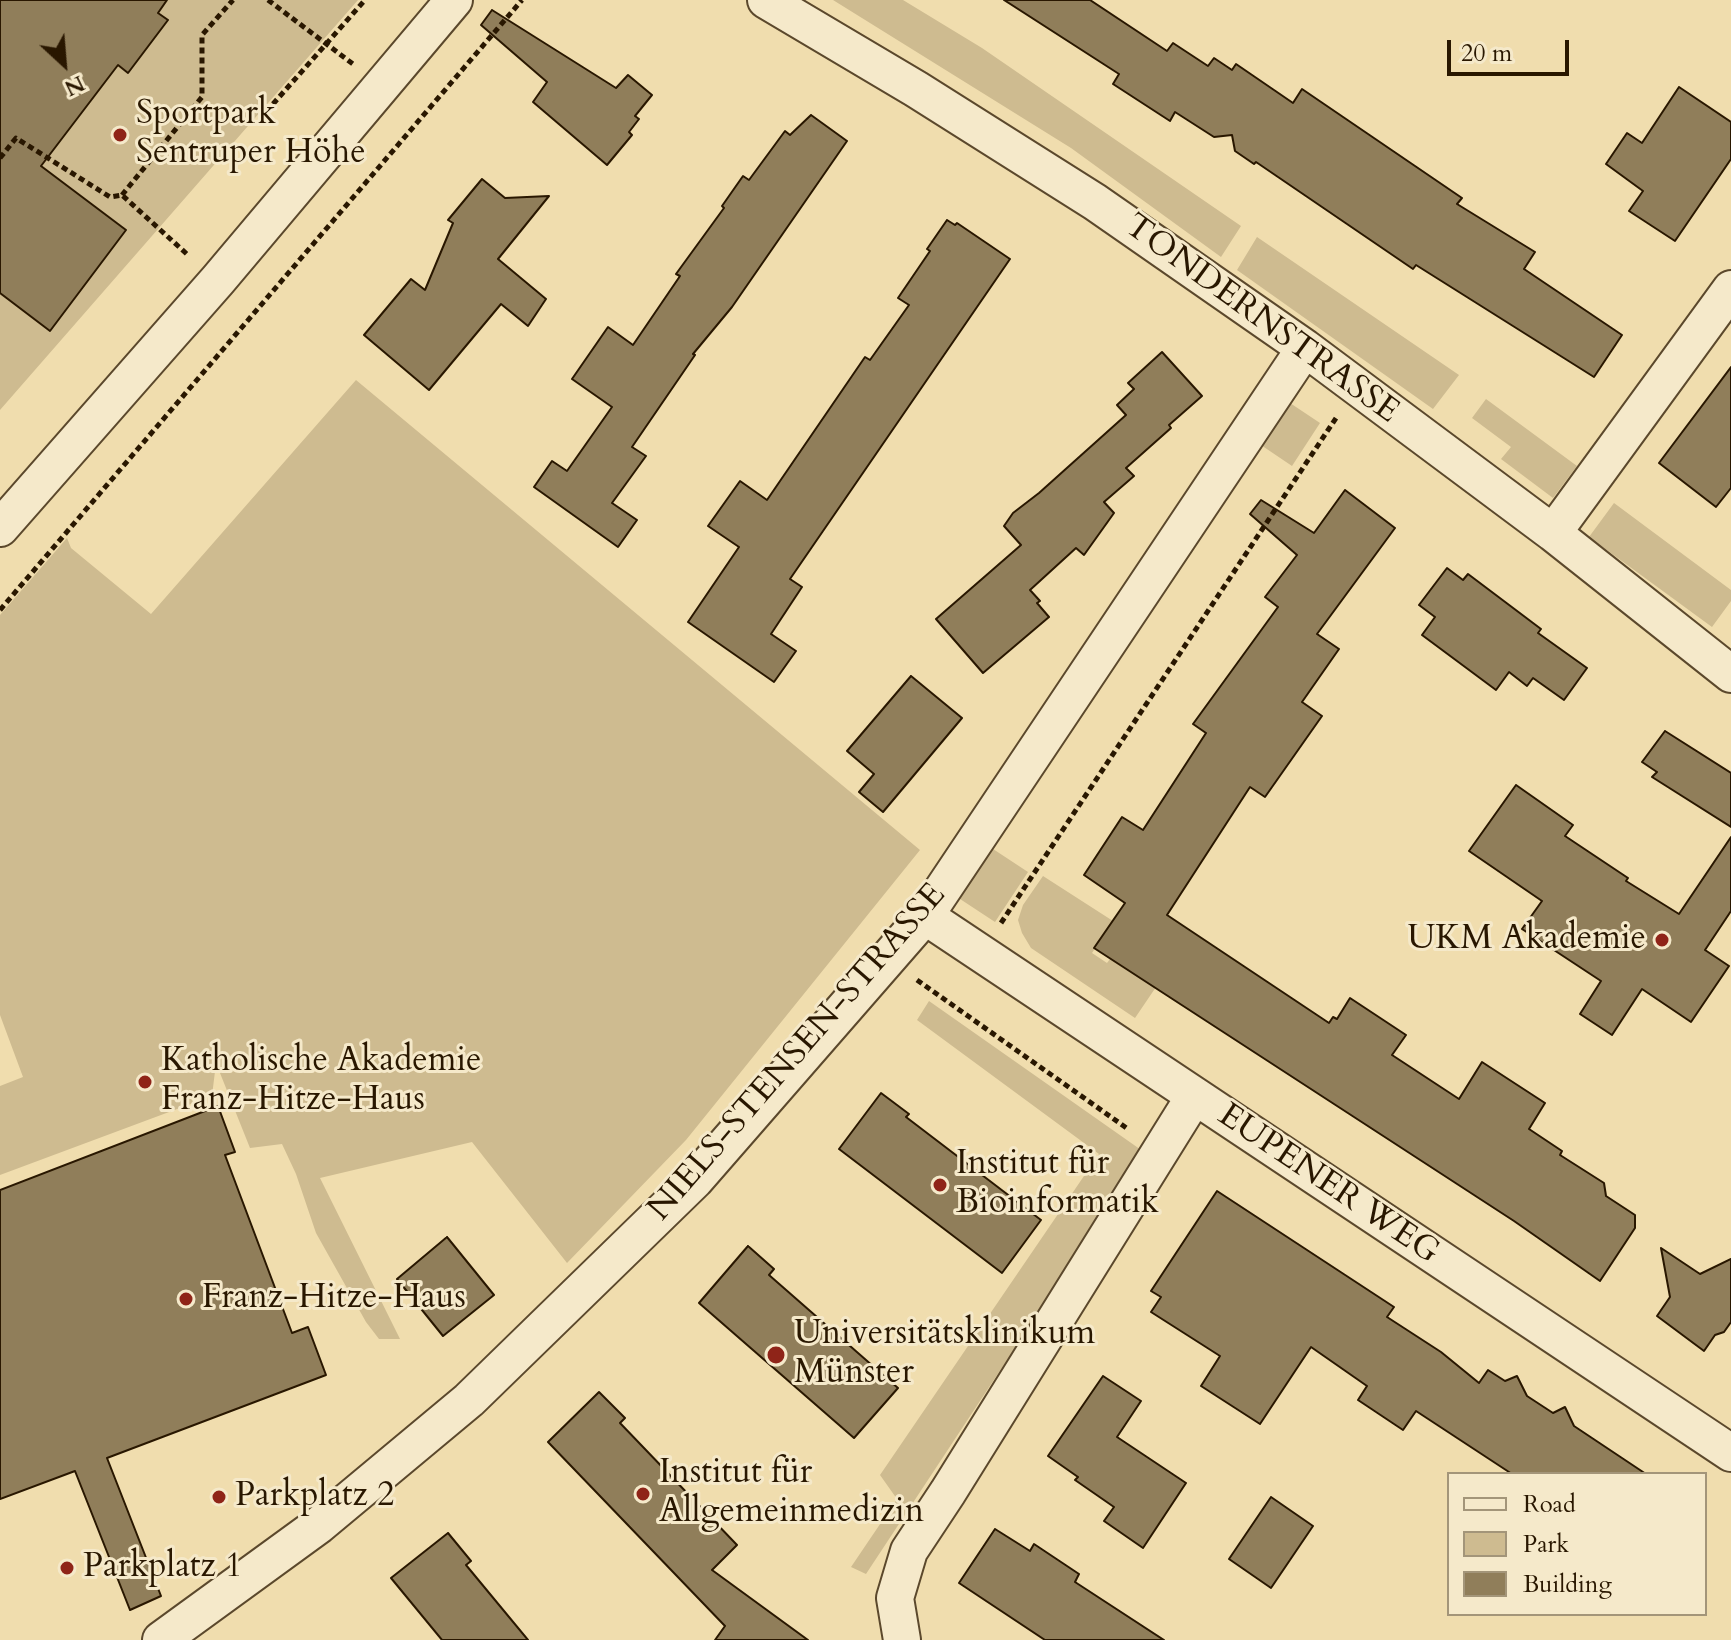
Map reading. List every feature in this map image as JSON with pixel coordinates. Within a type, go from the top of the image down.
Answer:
[{"type":"street","points":[[0,528],[218,280],[454,0]]},
{"type":"street","name":"TONDERNSTRASSE","points":[[766,0],[916,89],[1095,202],[1305,348],[1553,533],[1731,674]]},
{"type":"street","points":[[1553,533],[1731,289]]},
{"type":"street","name":"NIELS-STENSEN-STRASSE","points":[[161,1640],[319,1525],[469,1400],[695,1180],[925,916],[1305,348]]},
{"type":"street","name":"EUPENER WEG","points":[[925,916],[1731,1453]]},
{"type":"street","points":[[902,1640],[895,1598],[909,1551],[1194,1097]]},
{"type":"path","points":[[0,158],[16,138],[110,197],[122,195],[202,97],[202,35],[233,0]]},
{"type":"path","points":[[268,0],[382,87]]},
{"type":"path","points":[[273,104],[365,0]]},
{"type":"path","points":[[0,610],[522,0]]},
{"type":"path","points":[[122,195],[218,280]]},
{"type":"path","points":[[981,953],[1356,387]]},
{"type":"path","points":[[887,959],[1160,1152]]},
{"type":"green space","name":"Sportpark Sentruper Höhe","points":[[0,0],[358,0],[0,410]]},
{"type":"green space","points":[[833,0],[903,0],[982,48],[1241,226],[1221,257],[1071,148]]},
{"type":"green space","points":[[1257,237],[1459,375],[1433,409],[1237,270]]},
{"type":"green space","points":[[356,380],[920,850],[686,1140],[567,1263],[472,1142],[320,1178],[400,1339],[379,1339],[366,1322],[316,1233],[282,1144],[250,1148],[216,1063],[212,1096],[0,1175],[0,1086],[23,1077],[0,1015],[0,615],[67,538],[71,548],[151,614]]},
{"type":"green space","points":[[1284,399],[1320,423],[1292,466],[1255,441]]},
{"type":"green space","points":[[1486,399],[1577,466],[1553,498],[1501,459],[1511,447],[1472,418]]},
{"type":"green space","points":[[1614,503],[1731,590],[1731,601],[1712,627],[1589,537]]},
{"type":"green space","points":[[990,847],[1028,872],[995,922],[957,897]]},
{"type":"green space","points":[[1043,876],[1113,921],[1092,953],[1107,963],[1110,959],[1136,976],[1154,949],[1173,962],[1135,1018],[1031,948],[1018,920],[1023,905]]},
{"type":"green space","points":[[929,1001],[1144,1152],[866,1574],[851,1567],[897,1499],[880,1475],[1099,1154],[917,1020]]},
{"type":"building","points":[[0,0],[167,0],[158,13],[168,20],[128,73],[118,65],[41,166],[126,230],[50,331],[0,293]]},
{"type":"building","points":[[1004,0],[1090,0],[1167,51],[1173,43],[1208,66],[1214,58],[1232,70],[1236,64],[1293,103],[1302,89],[1462,198],[1457,204],[1535,252],[1524,269],[1622,335],[1594,377],[1416,265],[1413,269],[1256,162],[1254,164],[1235,151],[1232,135],[1214,137],[1175,112],[1170,121],[1113,84],[1119,74]]},
{"type":"building","points":[[492,10],[616,88],[628,75],[652,95],[635,116],[639,119],[629,132],[632,135],[607,165],[533,102],[547,82],[481,25]]},
{"type":"building","points":[[1679,87],[1731,122],[1731,159],[1675,241],[1629,211],[1643,191],[1606,164],[1627,133],[1642,143]]},
{"type":"building","points":[[811,115],[847,141],[732,307],[693,354],[632,447],[646,456],[612,503],[637,520],[618,547],[534,487],[552,461],[567,471],[612,407],[572,379],[608,327],[633,345],[680,276],[676,274],[743,176],[749,180],[785,131],[790,135]]},
{"type":"building","points":[[482,179],[505,198],[549,196],[498,259],[546,299],[528,326],[501,304],[429,390],[364,335],[411,279],[425,290],[453,223],[448,220]]},
{"type":"building","points":[[947,220],[955,225],[957,223],[1010,259],[790,579],[802,587],[771,634],[796,651],[774,682],[688,622],[739,547],[708,526],[740,481],[767,500],[865,357],[870,360],[909,305],[898,298]]},
{"type":"building","points":[[1162,352],[1202,396],[1126,468],[1134,476],[1104,502],[1114,513],[1084,555],[1076,548],[1030,590],[1049,617],[983,673],[936,619],[1021,545],[1004,526],[1013,513],[1126,415],[1117,405],[1134,389],[1128,383]]},
{"type":"building","points":[[1731,367],[1731,488],[1716,507],[1659,463]]},
{"type":"building","points":[[1345,490],[1395,528],[1317,634],[1339,649],[1302,702],[1322,716],[1265,797],[1250,787],[1167,915],[1329,1023],[1333,1017],[1337,1019],[1350,998],[1406,1035],[1392,1055],[1459,1099],[1482,1062],[1545,1103],[1529,1129],[1562,1151],[1560,1155],[1604,1183],[1606,1196],[1635,1215],[1635,1228],[1600,1281],[1514,1221],[1094,948],[1125,903],[1084,875],[1122,817],[1143,830],[1206,733],[1193,724],[1278,607],[1265,597],[1297,555],[1250,514],[1261,500],[1314,533]]},
{"type":"building","points":[[1447,568],[1463,580],[1468,574],[1541,629],[1538,633],[1587,668],[1564,700],[1533,678],[1527,686],[1509,672],[1496,690],[1422,635],[1435,617],[1419,605]]},
{"type":"building","points":[[911,676],[962,718],[883,812],[859,792],[874,774],[847,751]]},
{"type":"building","points":[[1665,731],[1731,773],[1731,827],[1652,777],[1657,772],[1642,762]]},
{"type":"building","points":[[1516,785],[1573,825],[1565,836],[1628,878],[1626,881],[1679,914],[1731,837],[1731,911],[1705,950],[1729,966],[1691,1022],[1642,989],[1612,1035],[1580,1014],[1601,981],[1522,929],[1542,901],[1469,851]]},
{"type":"building","name":"Institut für Bioinformatik","points":[[881,1093],[909,1114],[906,1117],[1041,1220],[1002,1273],[839,1149]]},
{"type":"building","name":"Franz-Hitze-Haus","points":[[218,1106],[235,1152],[225,1155],[292,1333],[308,1327],[326,1375],[107,1458],[161,1596],[130,1610],[75,1471],[0,1499],[0,1190]]},
{"type":"building","points":[[1217,1191],[1394,1307],[1387,1317],[1441,1352],[1479,1383],[1488,1370],[1505,1381],[1517,1376],[1527,1396],[1553,1413],[1565,1407],[1574,1426],[1643,1472],[1509,1472],[1416,1411],[1403,1430],[1358,1400],[1367,1386],[1311,1347],[1260,1424],[1201,1386],[1220,1356],[1151,1312],[1161,1297],[1151,1291]]},
{"type":"building","points":[[447,1237],[494,1295],[443,1336],[397,1279]]},
{"type":"building","points":[[748,1246],[774,1269],[769,1275],[898,1388],[854,1438],[699,1303]]},
{"type":"building","points":[[1661,1248],[1700,1274],[1731,1259],[1731,1322],[1724,1332],[1715,1335],[1704,1351],[1657,1316],[1670,1297]]},
{"type":"building","points":[[1103,1376],[1141,1401],[1117,1437],[1186,1483],[1143,1548],[1104,1521],[1114,1507],[1075,1480],[1078,1477],[1048,1456]]},
{"type":"building","name":"Institut für Allgemeinmedizin","points":[[599,1392],[625,1418],[620,1423],[737,1545],[712,1570],[808,1640],[715,1640],[725,1626],[548,1442]]},
{"type":"building","points":[[1271,1497],[1313,1526],[1271,1588],[1229,1559]]},
{"type":"building","points":[[995,1529],[1030,1551],[1034,1544],[1079,1574],[1075,1582],[1164,1640],[1045,1640],[959,1583]]},
{"type":"building","points":[[448,1533],[471,1561],[466,1565],[528,1640],[442,1640],[391,1578]]},
{"type":"place","name":"Sportpark Sentruper Höhe","points":[[120,135]]},
{"type":"place","name":"UKM Akademie","points":[[1662,940]]},
{"type":"place","name":"Katholische Akademie Franz-Hitze-Haus","points":[[145,1082]]},
{"type":"place","name":"Institut für Bioinformatik","points":[[940,1185]]},
{"type":"place","name":"Franz-Hitze-Haus","points":[[186,1299]]},
{"type":"place","name":"Universitätsklinikum Münster","points":[[776,1355]]},
{"type":"place","name":"Institut für Allgemeinmedizin","points":[[643,1494]]},
{"type":"place","name":"Parkplatz 2","points":[[219,1497]]},
{"type":"place","name":"Parkplatz 1","points":[[67,1568]]}]
